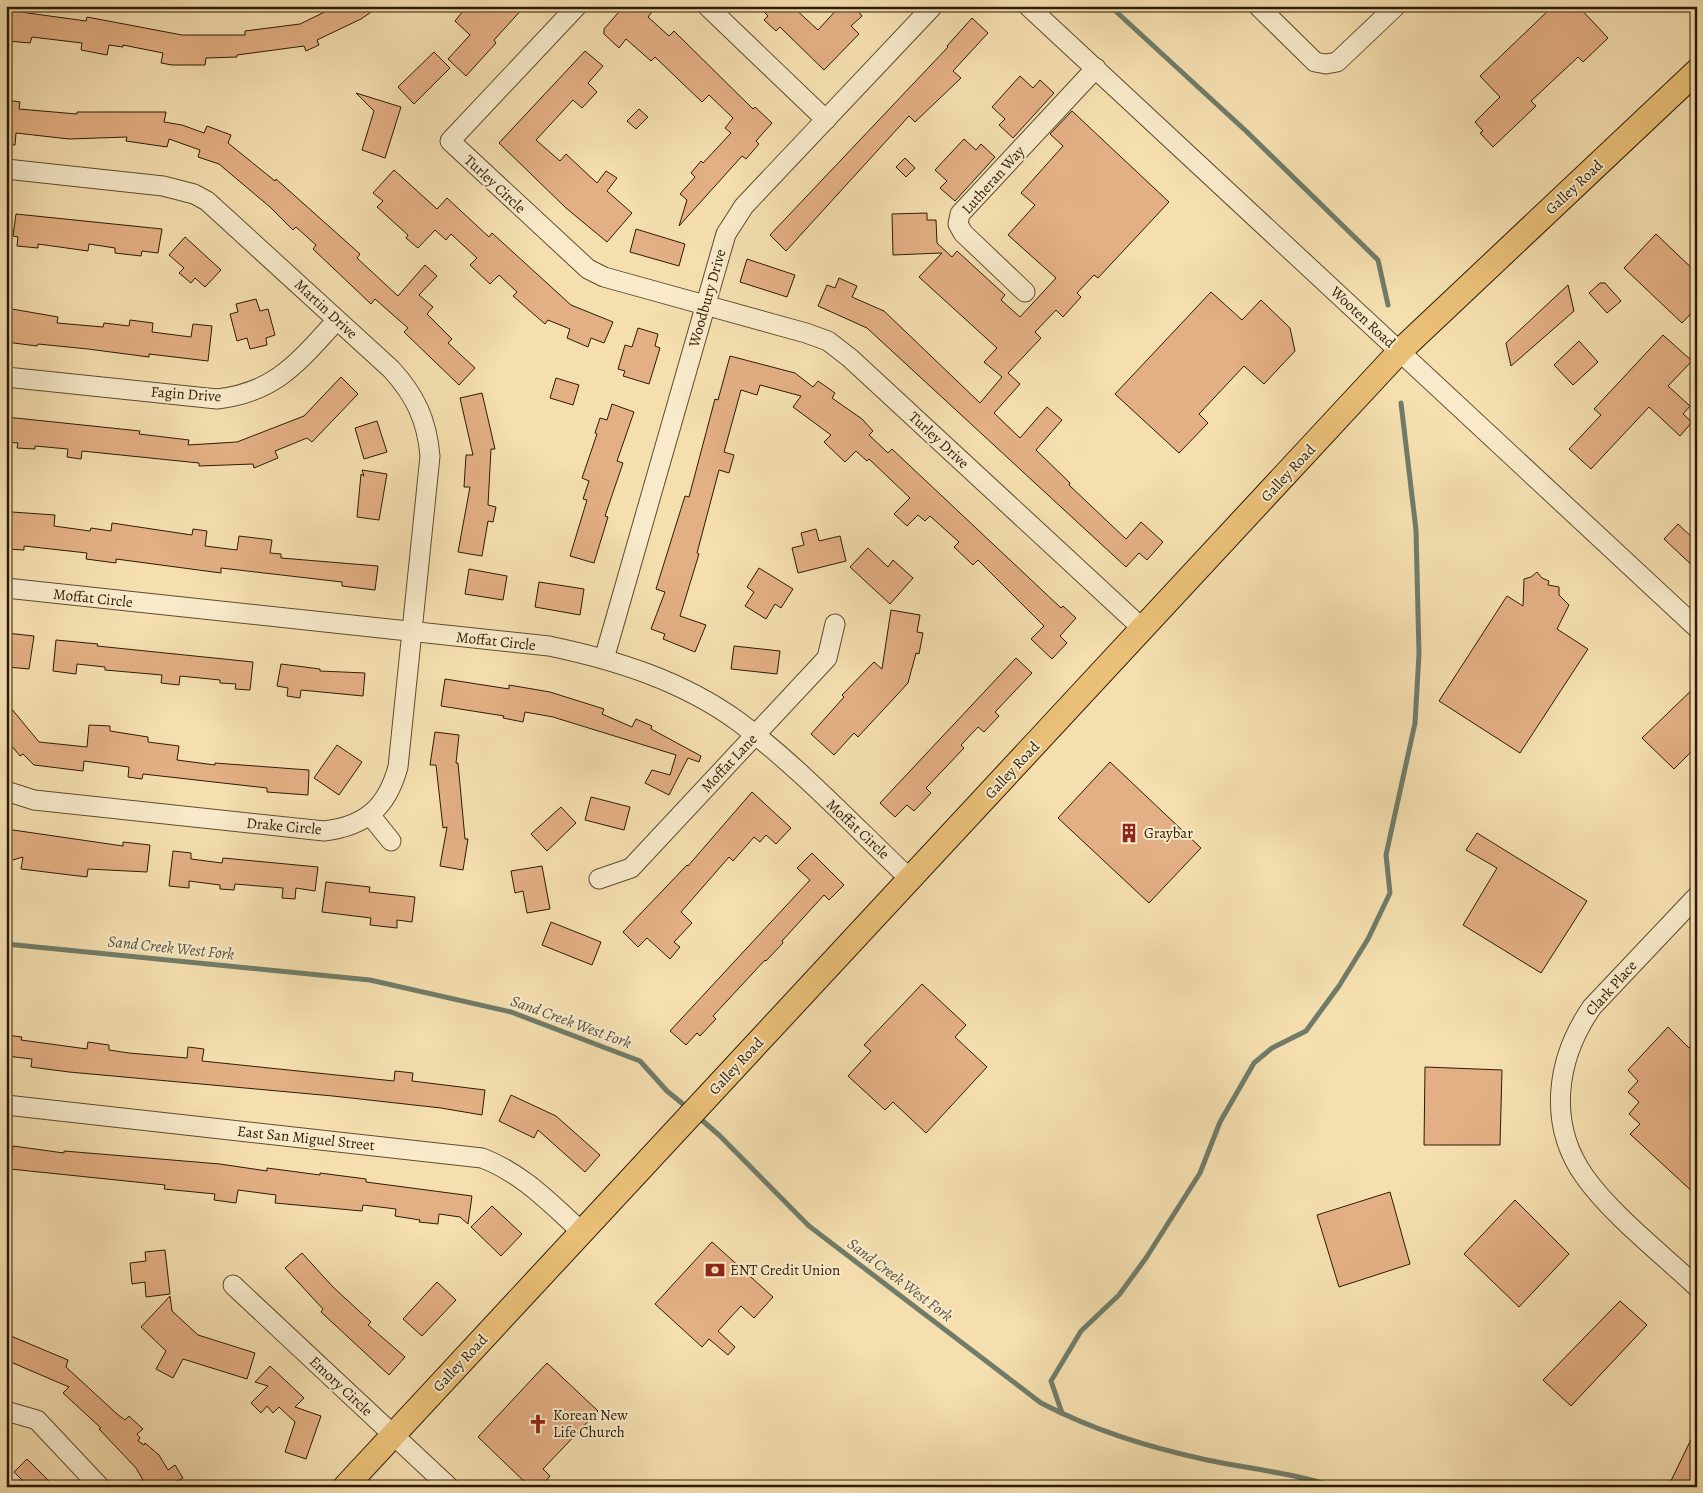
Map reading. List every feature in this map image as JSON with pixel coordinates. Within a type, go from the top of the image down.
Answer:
[{"type":"main road","name":"Galley Road","points":[[345,1487],[1400,351],[1697,71]]},
{"type":"street","name":"Turley Circle","points":[[577,6],[450,142],[588,269],[604,277],[704,305]]},
{"type":"street","points":[[707,6],[826,120]]},
{"type":"street","name":"Woodbury Drive","points":[[604,659],[704,305],[726,234],[734,219],[933,6]]},
{"type":"street","name":"Wooten Road","points":[[1028,6],[1697,628]]},
{"type":"street","points":[[1258,6],[1315,62],[1326,64],[1337,62],[1396,6]]},
{"type":"street","name":"Lutheran Way","points":[[1025,292],[963,233],[958,224],[960,214],[1096,68]]},
{"type":"street","name":"Martin Drive","points":[[6,169],[162,186],[194,194],[222,213],[391,369],[406,386],[416,401],[428,434],[430,456],[411,633]]},
{"type":"street","name":"Turley Drive","points":[[704,305],[806,333],[828,341],[850,358],[1143,629]]},
{"type":"street","name":"Fagin Drive","points":[[6,377],[217,399],[240,396],[281,378],[337,320]]},
{"type":"street","name":"Moffat Circle","points":[[6,588],[411,633],[549,646],[636,669],[695,695],[738,722],[780,756],[910,879]]},
{"type":"street","name":"Moffat Lane","points":[[599,879],[631,868],[755,736],[827,658],[835,624]]},
{"type":"street","name":"Drake Circle","points":[[6,791],[34,800],[324,831],[342,829],[370,815],[385,801],[393,785],[398,766],[411,633]]},
{"type":"street","points":[[370,815],[391,841]]},
{"type":"street","name":"Clark Place","points":[[1697,896],[1592,1007],[1578,1028],[1562,1071],[1559,1094],[1565,1136],[1573,1156],[1585,1177],[1602,1198],[1697,1286]]},
{"type":"street","name":"East San Miguel Street","points":[[6,1105],[482,1158],[502,1165],[523,1179],[582,1232]]},
{"type":"street","name":"Emory Circle","points":[[233,1286],[449,1487]]},
{"type":"street","points":[[6,1411],[37,1420],[100,1487]]},
{"type":"building","points":[[337,6],[380,6],[361,19],[317,40],[319,45],[306,51],[304,46],[237,55],[237,57],[206,58],[205,65],[161,63],[163,53],[123,45],[123,47],[109,45],[107,55],[81,50],[82,43],[32,37],[30,43],[8,41],[9,32],[6,32],[6,10],[86,21],[87,17],[182,35],[245,35],[245,31],[300,24]]},
{"type":"building","points":[[467,6],[525,6],[494,40],[496,43],[466,76],[448,59],[470,35],[455,21]]},
{"type":"building","points":[[624,6],[657,6],[648,17],[669,36],[674,31],[753,109],[755,107],[772,123],[756,141],[759,144],[746,159],[742,156],[679,226],[687,200],[680,194],[695,177],[691,173],[701,161],[703,163],[731,133],[725,128],[733,118],[709,95],[702,102],[655,57],[651,61],[626,39],[619,48],[604,34],[604,29]]},
{"type":"building","points":[[758,6],[792,6],[818,30],[840,6],[854,6],[862,16],[851,26],[859,34],[824,70],[780,27],[776,31],[764,20],[768,16]]},
{"type":"building","points":[[1553,6],[1578,6],[1608,38],[1583,62],[1578,57],[1531,101],[1536,106],[1493,147],[1480,133],[1483,131],[1475,122],[1500,97],[1480,76]]},
{"type":"building","points":[[972,18],[988,33],[953,71],[961,78],[915,122],[909,116],[786,251],[770,235],[948,47]]},
{"type":"building","points":[[585,51],[603,66],[588,83],[597,92],[582,108],[573,100],[536,140],[560,161],[566,154],[597,183],[606,171],[617,178],[607,191],[632,213],[607,242],[566,208],[499,143]]},
{"type":"building","points":[[434,52],[450,68],[414,104],[398,87]]},
{"type":"building","points":[[1020,76],[1033,88],[1040,80],[1054,93],[1013,138],[999,125],[1005,119],[992,107]]},
{"type":"building","points":[[356,93],[401,107],[385,158],[362,150],[374,111]]},
{"type":"building","points":[[6,100],[20,102],[19,109],[77,114],[77,112],[166,112],[164,122],[182,125],[204,133],[207,126],[231,135],[228,143],[275,181],[276,179],[360,254],[357,258],[398,296],[425,265],[437,276],[419,295],[433,307],[427,314],[452,339],[448,343],[475,368],[459,385],[404,332],[408,328],[375,299],[371,304],[313,249],[316,245],[296,227],[293,230],[270,207],[219,164],[198,157],[200,150],[169,139],[167,147],[126,141],[127,137],[69,139],[16,133],[15,145],[6,144]]},
{"type":"building","points":[[639,109],[648,117],[636,129],[627,121]]},
{"type":"building","points":[[1072,111],[1169,202],[1098,278],[1094,275],[1077,293],[1081,297],[1063,317],[1056,310],[1035,332],[1041,338],[1008,373],[1020,384],[994,413],[1020,438],[1047,407],[1062,420],[1036,450],[1070,483],[1069,485],[1126,539],[1141,522],[1163,542],[1147,560],[1139,553],[1126,567],[867,328],[818,306],[827,285],[835,288],[839,278],[857,286],[852,297],[884,311],[980,403],[1002,377],[984,362],[997,348],[919,277],[942,253],[893,255],[892,214],[927,213],[927,220],[936,220],[937,243],[952,257],[957,251],[1005,295],[1001,300],[1020,317],[1056,278],[1008,235],[1035,205],[1021,193],[1063,146],[1050,134]]},
{"type":"building","points":[[964,139],[976,150],[981,144],[995,157],[955,201],[940,188],[947,181],[935,170]]},
{"type":"building","points":[[905,158],[915,168],[906,177],[896,167]]},
{"type":"building","points":[[394,170],[437,209],[447,198],[489,237],[492,233],[571,305],[613,322],[604,343],[591,338],[588,347],[567,338],[570,329],[548,320],[545,324],[513,296],[517,292],[499,275],[490,284],[470,265],[477,258],[451,234],[446,240],[435,230],[418,248],[406,238],[408,235],[377,207],[383,201],[373,193]]},
{"type":"building","points":[[16,214],[162,229],[158,253],[142,251],[141,256],[115,253],[115,248],[89,244],[88,251],[38,244],[38,248],[17,246],[18,237],[13,236]]},
{"type":"building","points":[[636,229],[685,244],[679,266],[630,252]]},
{"type":"building","points":[[1656,234],[1697,273],[1697,307],[1682,323],[1624,268]]},
{"type":"building","points":[[185,237],[221,270],[205,287],[195,278],[191,283],[179,273],[184,268],[169,255]]},
{"type":"building","points":[[747,259],[795,275],[787,297],[740,282]]},
{"type":"building","points":[[1600,283],[1605,283],[1621,301],[1607,313],[1589,293]]},
{"type":"building","points":[[1568,285],[1574,311],[1511,366],[1506,343]]},
{"type":"building","points":[[1211,292],[1242,320],[1261,300],[1290,328],[1295,351],[1264,384],[1244,366],[1199,414],[1208,423],[1179,453],[1115,394]]},
{"type":"building","points":[[256,299],[260,311],[268,309],[275,335],[266,338],[267,345],[250,349],[247,338],[237,341],[230,314],[238,312],[236,304]]},
{"type":"building","points":[[6,308],[58,317],[57,323],[103,327],[104,323],[129,326],[130,320],[153,323],[152,332],[191,337],[193,324],[212,326],[208,361],[149,354],[149,357],[88,349],[6,342]]},
{"type":"building","points":[[638,328],[658,334],[655,346],[660,348],[649,384],[623,376],[625,371],[618,369],[625,345],[632,347]]},
{"type":"building","points":[[1663,335],[1692,361],[1668,386],[1690,406],[1683,414],[1692,422],[1680,436],[1649,407],[1591,469],[1569,449],[1601,415],[1594,409]]},
{"type":"building","points":[[1579,341],[1598,362],[1573,385],[1554,365]]},
{"type":"building","points":[[730,356],[795,373],[813,387],[818,381],[835,393],[832,398],[862,419],[873,431],[869,435],[888,453],[892,449],[1061,608],[1063,606],[1076,618],[1060,636],[1067,643],[1052,659],[1031,639],[1044,626],[978,560],[973,565],[954,547],[959,542],[930,516],[925,521],[918,515],[907,526],[894,514],[910,498],[869,459],[867,461],[856,451],[845,462],[824,442],[831,435],[793,407],[801,396],[760,385],[757,395],[741,390],[724,452],[734,455],[729,473],[719,470],[697,553],[699,554],[680,616],[706,625],[695,652],[663,639],[665,634],[651,629],[665,592],[656,589],[685,496],[689,497],[715,399],[718,400]]},
{"type":"building","points":[[341,377],[358,394],[312,442],[307,438],[275,451],[278,458],[254,468],[253,464],[199,466],[199,463],[82,451],[81,459],[67,457],[68,449],[35,446],[35,449],[17,448],[18,443],[6,442],[6,417],[140,431],[139,434],[189,440],[188,445],[237,442],[304,416]]},
{"type":"building","points":[[556,378],[579,385],[573,405],[550,398]]},
{"type":"building","points":[[482,393],[495,449],[491,449],[488,505],[496,507],[493,522],[488,521],[482,556],[458,552],[470,487],[464,487],[466,455],[473,455],[460,398]]},
{"type":"building","points":[[612,404],[634,412],[617,461],[623,463],[605,516],[608,517],[594,563],[570,556],[587,500],[583,499],[589,481],[582,478],[597,434],[595,433],[600,418],[607,420]]},
{"type":"building","points":[[377,421],[387,452],[364,459],[355,428]]},
{"type":"building","points":[[362,470],[387,474],[379,520],[357,517],[361,474],[364,476]]},
{"type":"building","points":[[12,512],[55,515],[54,526],[90,531],[91,528],[111,531],[112,523],[192,535],[193,529],[207,531],[205,546],[237,550],[239,536],[272,540],[270,553],[281,554],[281,558],[378,566],[375,590],[342,586],[342,582],[221,568],[221,573],[116,559],[116,563],[86,559],[87,553],[24,546],[24,550],[6,549],[6,522],[10,523]]},
{"type":"building","points":[[1678,524],[1697,542],[1697,570],[1664,539]]},
{"type":"building","points":[[816,529],[819,541],[840,536],[846,561],[798,573],[792,548],[804,545],[801,533]]},
{"type":"building","points":[[868,548],[888,567],[893,560],[913,578],[890,604],[850,567]]},
{"type":"building","points":[[759,568],[793,589],[781,608],[775,604],[766,619],[745,606],[754,592],[747,587]]},
{"type":"building","points":[[469,569],[507,576],[503,600],[465,594]]},
{"type":"building","points":[[1537,572],[1542,578],[1549,581],[1548,585],[1559,587],[1559,595],[1569,605],[1557,629],[1588,649],[1520,753],[1439,701],[1507,596],[1523,606],[1524,579],[1531,577]]},
{"type":"building","points":[[539,582],[584,589],[580,615],[535,607]]},
{"type":"building","points":[[891,610],[920,615],[917,632],[923,633],[919,654],[916,653],[908,683],[858,737],[854,733],[834,755],[811,734],[844,697],[842,695],[874,662],[882,669]]},
{"type":"building","points":[[6,633],[34,636],[29,669],[8,667]]},
{"type":"building","points":[[56,640],[253,662],[250,690],[235,689],[236,684],[220,683],[220,680],[180,676],[179,685],[161,683],[162,675],[105,670],[105,667],[77,664],[76,674],[53,671]]},
{"type":"building","points":[[734,646],[780,651],[777,674],[731,669]]},
{"type":"building","points":[[1016,658],[1032,673],[995,712],[999,716],[984,732],[978,727],[961,745],[964,748],[926,788],[931,793],[914,811],[907,805],[895,817],[880,803]]},
{"type":"building","points":[[281,664],[320,669],[320,671],[365,673],[363,696],[301,690],[300,698],[287,696],[288,688],[277,686]]},
{"type":"building","points":[[445,679],[509,689],[509,685],[550,692],[604,709],[602,714],[632,727],[636,719],[652,726],[651,729],[701,756],[699,762],[688,758],[669,795],[645,783],[652,770],[670,775],[676,755],[553,717],[525,712],[523,722],[503,718],[504,716],[441,706]]},
{"type":"building","points":[[1697,685],[1697,746],[1674,769],[1642,738]]},
{"type":"building","points":[[6,702],[39,742],[87,747],[89,725],[110,726],[110,731],[148,737],[148,742],[179,746],[177,760],[215,765],[215,763],[309,770],[308,795],[267,792],[267,788],[143,774],[142,779],[128,777],[129,767],[84,761],[83,771],[34,765],[23,754],[20,756],[6,739]]},
{"type":"building","points":[[435,732],[459,735],[456,763],[458,763],[465,839],[468,839],[463,870],[440,866],[447,827],[443,828],[436,765],[430,765]]},
{"type":"building","points":[[337,745],[362,762],[339,795],[314,778]]},
{"type":"building","name":"Graybar","points":[[1110,762],[1201,848],[1149,903],[1058,818]]},
{"type":"building","points":[[752,792],[791,828],[776,844],[766,835],[760,842],[754,837],[733,861],[729,857],[681,912],[692,923],[674,942],[680,947],[670,959],[647,938],[638,947],[623,932],[688,866]]},
{"type":"building","points":[[591,797],[630,807],[624,830],[585,820]]},
{"type":"building","points":[[561,807],[576,823],[547,851],[531,834]]},
{"type":"building","points":[[6,829],[123,846],[123,842],[150,845],[147,872],[88,869],[87,877],[21,869],[23,857],[6,862]]},
{"type":"building","points":[[1477,833],[1587,901],[1541,973],[1463,925],[1497,868],[1466,850]]},
{"type":"building","points":[[173,851],[191,853],[191,859],[222,863],[223,858],[318,867],[315,891],[296,888],[295,899],[282,898],[283,888],[235,884],[234,890],[220,889],[220,885],[189,881],[189,888],[169,886]]},
{"type":"building","points":[[812,853],[844,885],[829,900],[824,895],[782,941],[783,943],[713,1016],[716,1019],[700,1036],[697,1033],[686,1045],[670,1031],[810,880],[797,868]]},
{"type":"building","points":[[542,866],[550,909],[527,913],[523,891],[515,893],[511,871]]},
{"type":"building","points":[[326,882],[370,887],[369,892],[415,897],[412,922],[397,920],[397,928],[370,925],[371,918],[322,912]]},
{"type":"building","points":[[551,922],[601,942],[592,965],[542,945]]},
{"type":"building","points":[[922,984],[966,1025],[955,1037],[987,1067],[926,1133],[893,1102],[885,1110],[848,1076],[871,1051],[864,1045]]},
{"type":"building","points":[[1668,1027],[1689,1048],[1697,1042],[1697,1196],[1630,1134],[1640,1124],[1629,1114],[1639,1102],[1628,1092],[1638,1081],[1628,1070]]},
{"type":"building","points":[[6,1035],[22,1037],[21,1040],[87,1049],[88,1042],[109,1045],[109,1050],[187,1058],[188,1047],[204,1049],[202,1061],[394,1081],[395,1071],[413,1073],[412,1081],[485,1090],[482,1115],[441,1108],[333,1096],[31,1067],[32,1059],[6,1056]]},
{"type":"building","points":[[1425,1067],[1502,1070],[1500,1145],[1424,1145]]},
{"type":"building","points":[[511,1095],[556,1116],[600,1155],[585,1172],[538,1130],[534,1138],[499,1121]]},
{"type":"building","points":[[13,1146],[64,1153],[64,1151],[220,1164],[267,1171],[267,1168],[320,1175],[320,1173],[366,1179],[366,1182],[472,1196],[468,1224],[460,1217],[439,1214],[438,1224],[419,1222],[420,1220],[395,1216],[396,1209],[363,1205],[362,1211],[275,1203],[276,1195],[238,1190],[236,1203],[214,1200],[215,1194],[164,1189],[165,1185],[10,1169]]},
{"type":"building","points":[[1390,1192],[1410,1264],[1339,1287],[1317,1215]]},
{"type":"building","points":[[1515,1200],[1569,1254],[1519,1307],[1464,1254]]},
{"type":"building","points":[[492,1206],[522,1234],[501,1256],[471,1227]]},
{"type":"building","name":"ENT Credit Union","points":[[712,1242],[773,1297],[754,1318],[741,1306],[718,1331],[735,1347],[728,1355],[709,1339],[702,1347],[655,1304]]},
{"type":"building","points":[[165,1250],[170,1294],[146,1297],[145,1282],[132,1284],[130,1263],[146,1261],[145,1252]]},
{"type":"building","points":[[302,1253],[333,1287],[371,1322],[368,1325],[405,1357],[389,1375],[321,1312],[323,1309],[285,1268]]},
{"type":"building","points":[[437,1282],[456,1300],[422,1336],[403,1319]]},
{"type":"building","points":[[170,1296],[172,1311],[198,1335],[255,1353],[247,1379],[183,1359],[173,1378],[156,1369],[166,1351],[141,1327]]},
{"type":"building","points":[[1620,1301],[1647,1325],[1571,1406],[1543,1380]]},
{"type":"building","points":[[6,1334],[68,1360],[66,1367],[117,1414],[125,1420],[129,1416],[143,1429],[137,1434],[140,1438],[138,1441],[144,1445],[145,1443],[159,1455],[168,1470],[175,1465],[183,1478],[176,1482],[179,1487],[147,1487],[136,1468],[99,1429],[101,1428],[63,1393],[69,1387],[6,1360]]},
{"type":"building","name":"Korean New Life Church","points":[[547,1363],[598,1411],[543,1469],[550,1476],[541,1487],[530,1487],[478,1437]]},
{"type":"building","points":[[270,1366],[304,1398],[295,1407],[321,1416],[306,1459],[285,1452],[295,1422],[279,1407],[273,1413],[267,1406],[261,1413],[251,1403],[268,1386],[255,1382]]},
{"type":"building","points":[[1697,1427],[1697,1487],[1668,1487]]},
{"type":"building","points":[[27,1459],[55,1487],[29,1487],[14,1472]]},
{"type":"waterway","points":[[1110,6],[1246,131],[1378,260],[1388,305]]},
{"type":"waterway","points":[[1062,1413],[1051,1381],[1081,1331],[1119,1295],[1146,1258],[1200,1173],[1220,1122],[1254,1063],[1272,1048],[1306,1031],[1339,986],[1368,939],[1390,893],[1386,855],[1415,723],[1419,654],[1416,530],[1401,403]]},
{"type":"waterway","name":"Sand Creek West Fork","points":[[6,944],[370,980],[511,1012],[640,1061],[667,1091],[689,1109]]},
{"type":"waterway","name":"Sand Creek West Fork","points":[[697,1116],[719,1135],[809,1226],[1041,1403],[1081,1422],[1143,1444],[1207,1460],[1288,1475],[1335,1487]]},
{"type":"place","name":"Graybar","points":[[1129,833]]},
{"type":"place","name":"ENT Credit Union","points":[[715,1270]]},
{"type":"place","name":"Korean New Life Church","points":[[538,1424]]}]
